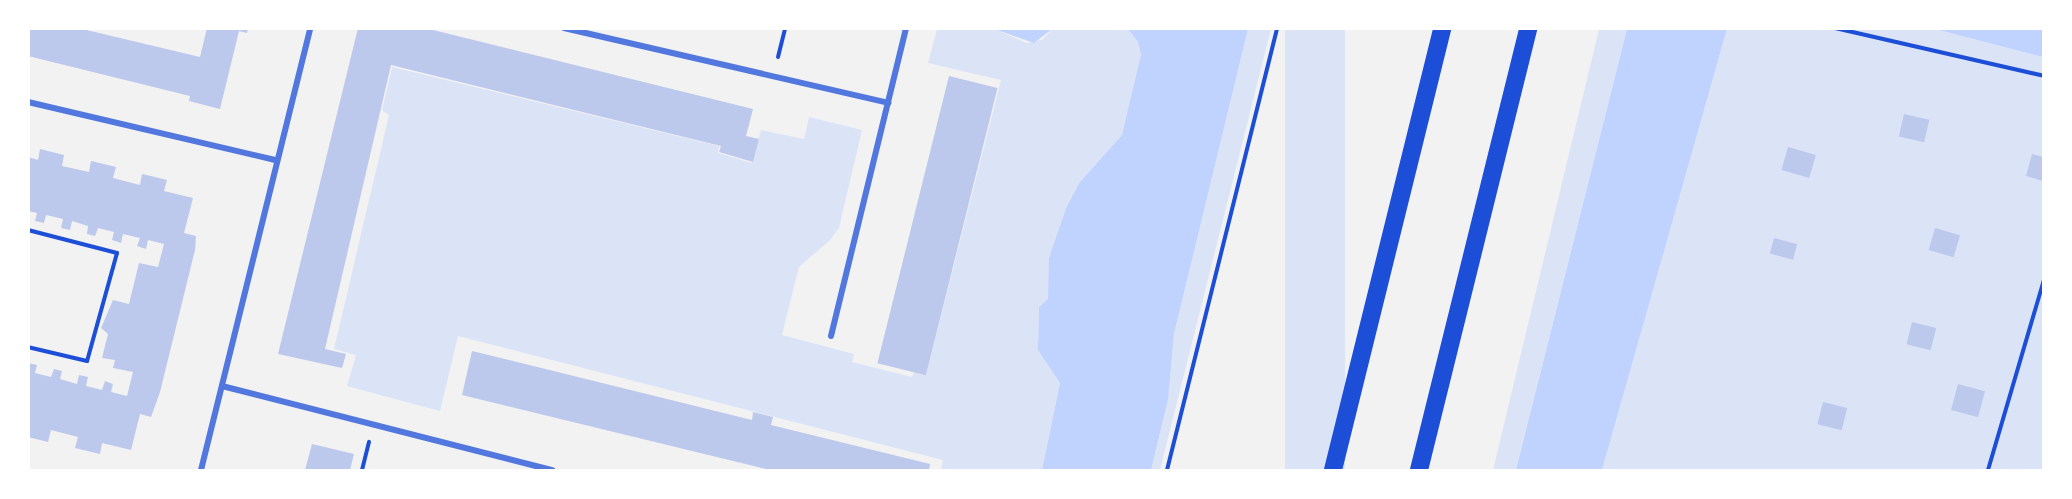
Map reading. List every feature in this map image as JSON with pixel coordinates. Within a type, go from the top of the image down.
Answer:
[{"type":"highway","points":[[1334,471],[1442,28]]},
{"type":"highway","points":[[1419,471],[1528,28]]},
{"type":"street","points":[[201,471],[310,28]]},
{"type":"street","points":[[564,28],[888,103]]},
{"type":"street","points":[[831,336],[906,28]]},
{"type":"street","points":[[28,102],[276,160]]},
{"type":"street","points":[[222,386],[552,471]]},
{"type":"path","points":[[773,77],[785,28]]},
{"type":"path","points":[[1167,471],[1277,28]]},
{"type":"path","points":[[1835,28],[2043,76]]},
{"type":"path","points":[[28,230],[117,253],[87,361],[28,347]]},
{"type":"path","points":[[1988,471],[2043,280]]},
{"type":"path","points":[[362,471],[373,425]]},
{"type":"shaded area","points":[[937,29],[994,29],[1027,43],[1042,40],[1052,29],[1128,29],[1138,42],[1141,55],[1138,77],[1122,135],[1080,182],[1049,258],[1050,287],[1048,299],[1039,307],[1038,339],[1060,383],[1042,470],[941,470],[943,460],[458,336],[440,411],[347,386],[356,355],[334,349],[389,115],[382,110],[392,67],[719,146],[718,153],[752,163],[761,130],[804,139],[809,117],[862,130],[839,228],[830,240],[799,267],[782,335],[854,354],[852,362],[912,377],[914,372],[926,375],[1001,80],[928,63]]},
{"type":"shaded area","points":[[1248,29],[1271,29],[1160,470],[1151,470],[1168,400],[1174,334]]},
{"type":"shaded area","points":[[1285,29],[1345,29],[1345,470],[1285,470]]},
{"type":"shaded area","points":[[1599,29],[1627,29],[1516,470],[1493,470]]},
{"type":"shaded area","points":[[1727,29],[1935,29],[2043,57],[2043,470],[1602,470]]},
{"type":"water","points":[[994,29],[1052,29],[1034,43]]},
{"type":"water","points":[[1128,29],[1248,29],[1174,334],[1168,400],[1151,470],[1042,470],[1060,383],[1038,350],[1039,307],[1048,299],[1049,258],[1067,206],[1080,182],[1122,135],[1141,55],[1138,42]]},
{"type":"water","points":[[1627,29],[1727,29],[1602,470],[1516,470]]},
{"type":"water","points":[[1935,29],[2043,29],[2043,57]]},
{"type":"building","points":[[28,28],[78,28],[200,57],[207,28],[248,28],[247,33],[239,31],[220,109],[189,101],[190,96],[28,56]]},
{"type":"building","points":[[358,28],[425,28],[753,109],[746,136],[759,139],[753,162],[719,152],[721,146],[391,65],[325,349],[346,354],[342,368],[278,354]]},
{"type":"building","points":[[949,76],[998,88],[926,375],[877,363]]},
{"type":"building","points":[[1904,114],[1929,120],[1924,142],[1899,136]]},
{"type":"building","points":[[1788,147],[1816,155],[1809,178],[1781,170]]},
{"type":"building","points":[[40,149],[64,155],[62,166],[89,172],[91,161],[104,164],[116,167],[113,178],[140,185],[142,174],[167,180],[164,191],[193,198],[184,233],[196,236],[195,250],[160,392],[151,417],[140,414],[131,450],[102,443],[100,454],[75,448],[78,437],[51,430],[48,442],[28,437],[28,363],[37,365],[35,373],[51,377],[54,369],[62,371],[60,379],[77,384],[79,375],[88,377],[86,386],[102,390],[105,381],[113,384],[111,392],[127,396],[133,372],[113,368],[115,360],[102,358],[108,334],[101,328],[113,300],[129,304],[139,263],[158,267],[164,244],[148,240],[146,249],[137,246],[140,238],[123,234],[121,243],[112,240],[114,232],[98,228],[95,236],[87,234],[88,226],[72,221],[70,230],[61,228],[63,219],[46,215],[44,223],[35,221],[37,213],[28,211],[28,157],[38,160]]},
{"type":"building","points":[[2032,154],[2043,157],[2043,181],[2026,176]]},
{"type":"building","points":[[1935,228],[1960,235],[1954,257],[1929,250]]},
{"type":"building","points":[[1774,238],[1797,244],[1793,260],[1770,253]]},
{"type":"building","points":[[1912,322],[1936,328],[1931,350],[1906,344]]},
{"type":"building","points":[[472,351],[752,420],[753,412],[773,417],[771,425],[930,464],[929,470],[770,470],[462,395]]},
{"type":"building","points":[[1958,384],[1985,391],[1978,417],[1951,410]]},
{"type":"building","points":[[1823,402],[1847,408],[1842,430],[1817,424]]},
{"type":"building","points":[[312,444],[354,454],[350,470],[305,470]]}]
